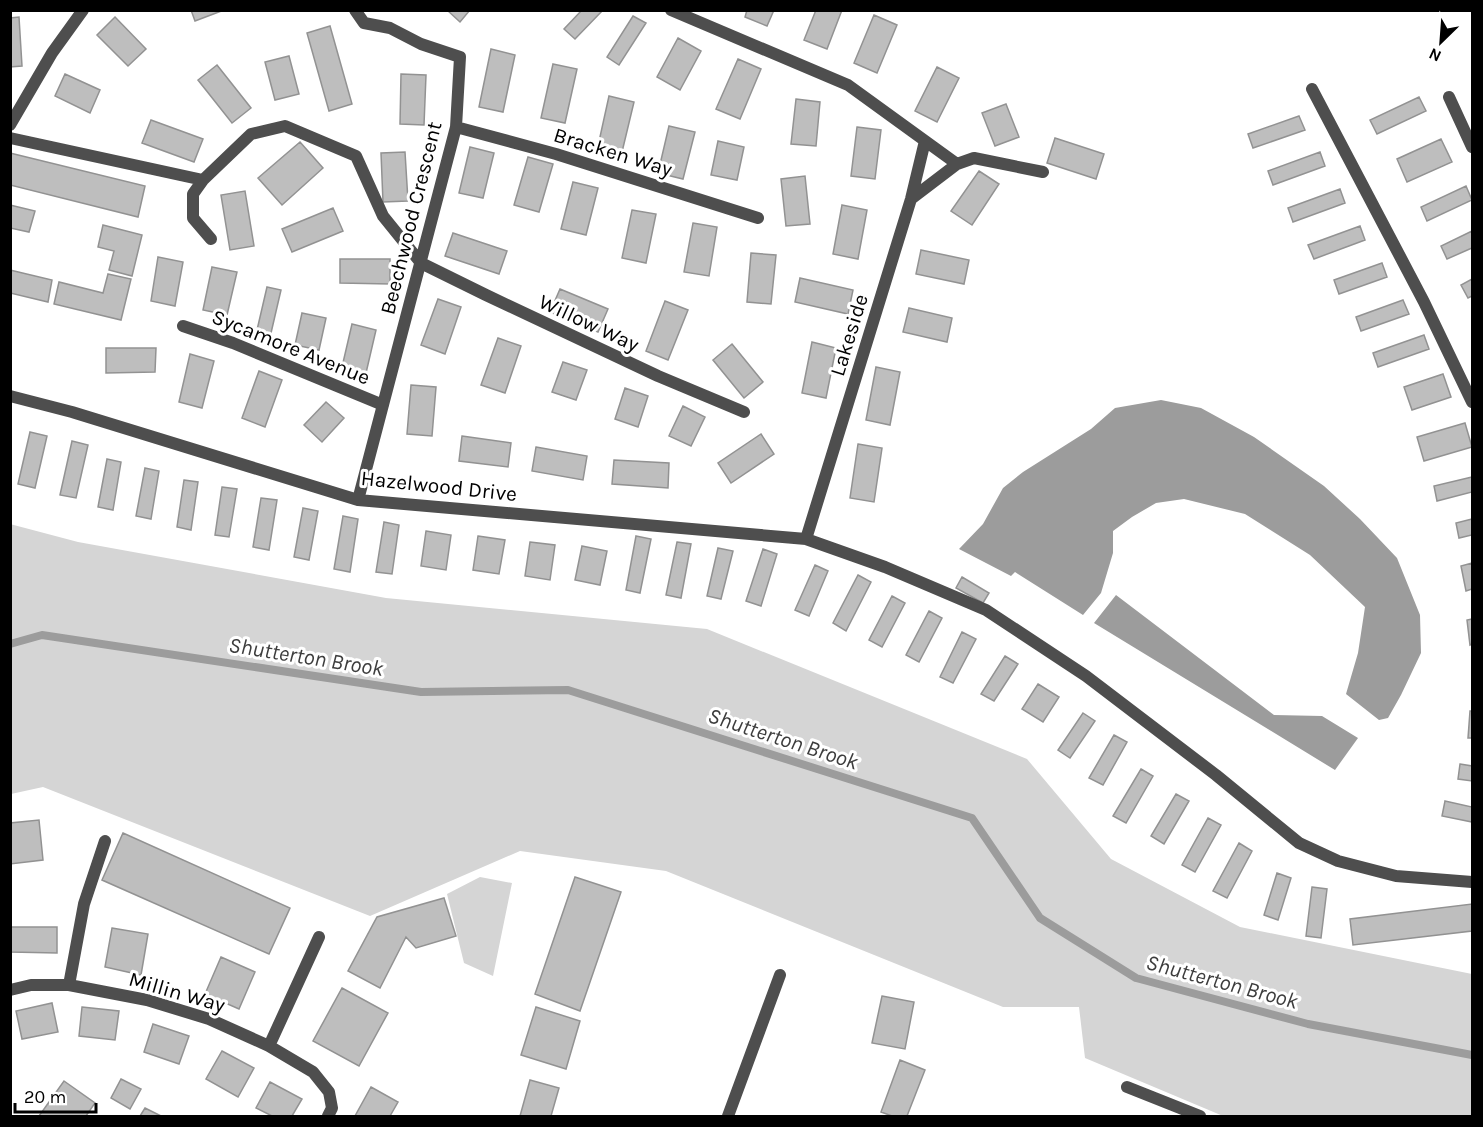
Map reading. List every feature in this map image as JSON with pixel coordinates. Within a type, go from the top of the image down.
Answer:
[{"type":"street","points":[[10,125],[52,53],[83,10]]},
{"type":"street","name":"Beechwood Crescent","points":[[355,10],[364,23],[390,28],[421,44],[460,57],[456,127],[358,500]]},
{"type":"street","points":[[671,10],[848,85],[957,164]]},
{"type":"street","points":[[1312,89],[1473,402]]},
{"type":"street","points":[[1449,97],[1473,147]]},
{"type":"street","points":[[211,239],[193,218],[193,194],[203,180],[251,134],[285,126],[356,156],[383,216],[421,263]]},
{"type":"street","name":"Bracken Way","points":[[456,127],[556,154],[758,218]]},
{"type":"street","points":[[10,138],[203,180]]},
{"type":"street","name":"Lakeside","points":[[806,539],[910,199],[925,141]]},
{"type":"street","points":[[910,199],[957,164],[974,158],[1043,172]]},
{"type":"street","name":"Willow Way","points":[[421,263],[658,376],[744,412]]},
{"type":"street","name":"Sycamore Avenue","points":[[183,326],[233,343],[383,405]]},
{"type":"street","name":"Hazelwood Drive","points":[[10,396],[72,412],[358,500],[806,539],[885,567],[986,610],[1086,676],[1299,843],[1338,861],[1396,876],[1473,882]]},
{"type":"street","points":[[69,985],[84,904],[105,841]]},
{"type":"street","points":[[269,1046],[319,937]]},
{"type":"street","points":[[728,1116],[780,975]]},
{"type":"street","name":"Millin Way","points":[[10,990],[31,985],[69,985],[147,1000],[209,1019],[269,1046],[313,1072],[329,1092],[332,1108],[328,1116]]},
{"type":"street","points":[[1127,1087],[1200,1116]]},
{"type":"shaded area","points":[[1161,400],[1201,408],[1254,437],[1324,486],[1397,558],[1420,615],[1421,653],[1388,718],[1379,720],[1346,694],[1358,653],[1365,607],[1310,555],[1245,514],[1184,499],[1156,503],[1132,517],[1113,531],[1113,553],[1101,593],[1083,615],[1015,572],[1011,576],[959,549],[983,524],[1003,488],[1023,472],[1091,429],[1115,408]]},
{"type":"shaded area","points":[[10,524],[78,542],[386,598],[707,629],[1027,759],[1111,859],[1240,927],[1472,974],[1472,1116],[1223,1116],[1085,1058],[1079,1007],[1003,1007],[666,871],[520,851],[370,916],[43,787],[11,794]]},
{"type":"shaded area","points":[[1116,595],[1274,715],[1322,716],[1358,738],[1335,770],[1094,623]]},
{"type":"shaded area","points":[[480,877],[512,883],[493,976],[464,963],[447,894]]},
{"type":"building","points":[[191,10],[224,10],[195,21]]},
{"type":"building","points":[[447,10],[470,10],[460,22]]},
{"type":"building","points":[[582,10],[603,10],[575,39],[564,29]]},
{"type":"building","points":[[747,10],[774,10],[767,26],[745,17]]},
{"type":"building","points":[[816,10],[842,10],[827,49],[804,40]]},
{"type":"building","points":[[874,15],[897,25],[877,73],[854,63]]},
{"type":"building","points":[[633,16],[646,23],[619,65],[607,57]]},
{"type":"building","points":[[19,17],[22,66],[10,67],[10,18]]},
{"type":"building","points":[[115,17],[146,49],[128,66],[97,35]]},
{"type":"building","points":[[330,26],[352,104],[329,111],[307,33]]},
{"type":"building","points":[[678,38],[701,51],[680,90],[657,77]]},
{"type":"building","points":[[491,49],[515,55],[503,112],[479,107]]},
{"type":"building","points":[[289,56],[299,94],[275,100],[265,62]]},
{"type":"building","points":[[738,59],[761,69],[740,119],[716,109]]},
{"type":"building","points":[[553,64],[577,69],[565,123],[541,118]]},
{"type":"building","points":[[217,65],[251,108],[232,123],[198,80]]},
{"type":"building","points":[[937,67],[959,78],[937,122],[915,111]]},
{"type":"building","points":[[65,74],[100,90],[90,113],[55,96]]},
{"type":"building","points":[[401,74],[426,75],[424,125],[400,124]]},
{"type":"building","points":[[609,96],[634,102],[622,152],[598,146]]},
{"type":"building","points":[[1419,97],[1426,111],[1377,134],[1370,120]]},
{"type":"building","points":[[796,99],[820,102],[816,146],[791,144]]},
{"type":"building","points":[[1006,104],[1019,137],[995,146],[982,113]]},
{"type":"building","points":[[1299,116],[1305,130],[1253,148],[1248,134]]},
{"type":"building","points":[[151,120],[203,139],[194,162],[142,143]]},
{"type":"building","points":[[669,126],[695,132],[683,179],[658,173]]},
{"type":"building","points":[[857,127],[881,130],[875,179],[851,176]]},
{"type":"building","points":[[1055,138],[1104,154],[1096,179],[1047,163]]},
{"type":"building","points":[[1441,139],[1452,162],[1407,182],[1397,159]]},
{"type":"building","points":[[718,141],[744,147],[737,180],[711,175]]},
{"type":"building","points":[[300,142],[323,168],[282,205],[258,178]]},
{"type":"building","points":[[470,147],[494,153],[483,198],[459,193]]},
{"type":"building","points":[[405,152],[408,201],[383,202],[381,153]]},
{"type":"building","points":[[1320,152],[1325,166],[1273,185],[1268,171]]},
{"type":"building","points":[[10,153],[145,186],[138,217],[10,185]]},
{"type":"building","points":[[528,157],[553,164],[539,212],[514,205]]},
{"type":"building","points":[[979,171],[999,184],[972,225],[951,211]]},
{"type":"building","points":[[805,176],[810,224],[786,226],[781,179]]},
{"type":"building","points":[[573,182],[598,188],[586,235],[561,229]]},
{"type":"building","points":[[1466,186],[1472,200],[1427,221],[1421,207]]},
{"type":"building","points":[[1340,189],[1345,203],[1293,222],[1288,208]]},
{"type":"building","points":[[245,191],[254,246],[230,250],[221,195]]},
{"type":"building","points":[[10,205],[35,211],[29,232],[10,228]]},
{"type":"building","points":[[842,205],[867,210],[858,259],[833,254]]},
{"type":"building","points":[[333,208],[343,231],[292,252],[282,229]]},
{"type":"building","points":[[632,210],[656,214],[646,263],[622,258]]},
{"type":"building","points":[[693,223],[717,227],[709,276],[684,272]]},
{"type":"building","points":[[103,225],[142,235],[132,276],[109,270],[114,251],[98,247]]},
{"type":"building","points":[[1360,226],[1365,240],[1314,259],[1308,245]]},
{"type":"building","points":[[1472,231],[1472,248],[1447,259],[1441,246]]},
{"type":"building","points":[[453,233],[507,251],[499,274],[445,256]]},
{"type":"building","points":[[921,250],[969,260],[964,284],[916,274]]},
{"type":"building","points":[[751,253],[776,255],[771,304],[747,302]]},
{"type":"building","points":[[158,257],[183,262],[175,306],[151,301]]},
{"type":"building","points":[[340,259],[390,259],[390,284],[340,283]]},
{"type":"building","points":[[1382,263],[1387,277],[1339,294],[1334,280]]},
{"type":"building","points":[[212,267],[237,272],[227,315],[203,310]]},
{"type":"building","points":[[10,270],[52,280],[48,302],[10,293]]},
{"type":"building","points":[[108,274],[131,279],[121,320],[54,304],[59,282],[103,293]]},
{"type":"building","points":[[800,278],[853,290],[848,314],[795,302]]},
{"type":"building","points":[[1472,279],[1472,296],[1468,298],[1461,285]]},
{"type":"building","points":[[267,287],[281,290],[271,333],[257,330]]},
{"type":"building","points":[[560,289],[608,309],[598,332],[550,312]]},
{"type":"building","points":[[438,299],[461,307],[445,354],[421,345]]},
{"type":"building","points":[[1403,300],[1409,314],[1361,331],[1356,317]]},
{"type":"building","points":[[665,301],[688,310],[668,360],[646,351]]},
{"type":"building","points":[[909,308],[952,318],[947,342],[903,332]]},
{"type":"building","points":[[302,313],[326,318],[319,350],[295,345]]},
{"type":"building","points":[[352,324],[376,330],[366,373],[342,367]]},
{"type":"building","points":[[1424,335],[1429,349],[1378,367],[1373,353]]},
{"type":"building","points":[[498,338],[521,346],[505,393],[481,385]]},
{"type":"building","points":[[812,342],[836,348],[826,398],[802,393]]},
{"type":"building","points":[[732,344],[763,382],[744,398],[713,360]]},
{"type":"building","points":[[106,348],[156,348],[155,372],[106,373]]},
{"type":"building","points":[[190,354],[214,361],[202,408],[179,402]]},
{"type":"building","points":[[563,362],[587,370],[576,400],[552,392]]},
{"type":"building","points":[[876,367],[900,372],[890,425],[866,420]]},
{"type":"building","points":[[259,371],[282,380],[265,427],[242,418]]},
{"type":"building","points":[[1443,374],[1451,397],[1412,410],[1404,387]]},
{"type":"building","points":[[411,385],[436,387],[432,436],[407,434]]},
{"type":"building","points":[[625,388],[648,396],[638,427],[615,419]]},
{"type":"building","points":[[326,402],[344,418],[322,442],[304,425]]},
{"type":"building","points":[[683,406],[705,417],[691,446],[669,436]]},
{"type":"building","points":[[1465,423],[1472,447],[1424,461],[1417,437]]},
{"type":"building","points":[[30,432],[47,436],[35,488],[18,484]]},
{"type":"building","points":[[761,434],[774,454],[731,483],[718,463]]},
{"type":"building","points":[[462,436],[511,443],[508,467],[459,461]]},
{"type":"building","points":[[72,441],[88,445],[76,498],[60,495]]},
{"type":"building","points":[[858,444],[882,448],[874,502],[850,498]]},
{"type":"building","points":[[536,447],[587,456],[583,480],[532,471]]},
{"type":"building","points":[[107,459],[121,462],[113,510],[98,507]]},
{"type":"building","points":[[614,460],[669,463],[668,488],[612,484]]},
{"type":"building","points":[[145,468],[159,471],[151,519],[136,516]]},
{"type":"building","points":[[1472,477],[1472,492],[1437,501],[1434,486]]},
{"type":"building","points":[[184,480],[198,482],[191,530],[177,527]]},
{"type":"building","points":[[222,487],[237,489],[229,537],[215,535]]},
{"type":"building","points":[[261,498],[277,500],[269,550],[253,547]]},
{"type":"building","points":[[303,508],[318,511],[309,560],[294,557]]},
{"type":"building","points":[[343,516],[358,519],[350,572],[334,569]]},
{"type":"building","points":[[1472,519],[1472,535],[1459,538],[1456,523]]},
{"type":"building","points":[[384,522],[399,525],[392,574],[376,572]]},
{"type":"building","points":[[426,531],[451,535],[446,570],[421,566]]},
{"type":"building","points":[[478,536],[505,540],[499,574],[473,570]]},
{"type":"building","points":[[636,536],[651,539],[640,593],[626,590]]},
{"type":"building","points":[[530,542],[555,545],[550,580],[525,576]]},
{"type":"building","points":[[677,542],[691,544],[681,598],[666,595]]},
{"type":"building","points":[[582,546],[607,551],[600,585],[575,580]]},
{"type":"building","points":[[718,548],[733,551],[721,599],[707,596]]},
{"type":"building","points":[[763,549],[777,554],[761,606],[746,601]]},
{"type":"building","points":[[1472,563],[1472,589],[1466,591],[1461,566]]},
{"type":"building","points":[[815,565],[828,571],[809,616],[795,610]]},
{"type":"building","points":[[858,575],[871,582],[846,631],[833,623]]},
{"type":"building","points":[[962,577],[989,593],[983,603],[956,588]]},
{"type":"building","points":[[892,596],[905,603],[882,647],[869,640]]},
{"type":"building","points":[[929,611],[942,618],[919,662],[906,655]]},
{"type":"building","points":[[1472,619],[1472,644],[1470,645],[1467,620]]},
{"type":"building","points":[[962,632],[976,639],[953,683],[940,677]]},
{"type":"building","points":[[1005,656],[1018,664],[994,701],[981,694]]},
{"type":"building","points":[[1038,684],[1059,697],[1043,722],[1022,709]]},
{"type":"building","points":[[1470,711],[1472,711],[1472,738],[1468,738]]},
{"type":"building","points":[[1083,713],[1095,721],[1070,758],[1058,750]]},
{"type":"building","points":[[1114,735],[1127,742],[1103,785],[1089,778]]},
{"type":"building","points":[[1460,764],[1472,766],[1472,781],[1458,779]]},
{"type":"building","points":[[1141,769],[1153,776],[1126,823],[1113,816]]},
{"type":"building","points":[[1176,794],[1189,801],[1164,844],[1151,836]]},
{"type":"building","points":[[1445,801],[1472,807],[1472,822],[1442,816]]},
{"type":"building","points":[[1208,818],[1221,825],[1195,872],[1182,865]]},
{"type":"building","points":[[39,820],[43,860],[10,864],[10,823]]},
{"type":"building","points":[[123,833],[290,908],[269,954],[102,880]]},
{"type":"building","points":[[1239,843],[1252,851],[1227,898],[1213,891]]},
{"type":"building","points":[[1277,873],[1291,878],[1278,920],[1264,915]]},
{"type":"building","points":[[575,877],[621,892],[580,1011],[535,994]]},
{"type":"building","points":[[1312,887],[1327,889],[1321,938],[1306,936]]},
{"type":"building","points":[[444,898],[456,936],[416,948],[406,937],[380,988],[348,971],[377,917]]},
{"type":"building","points":[[1472,904],[1472,931],[1353,945],[1350,919]]},
{"type":"building","points":[[10,927],[57,927],[57,953],[10,952]]},
{"type":"building","points":[[112,928],[148,934],[141,975],[105,967]]},
{"type":"building","points":[[221,957],[255,972],[239,1009],[205,994]]},
{"type":"building","points":[[342,988],[388,1013],[359,1066],[313,1041]]},
{"type":"building","points":[[882,996],[914,1002],[905,1049],[872,1043]]},
{"type":"building","points":[[52,1003],[58,1032],[22,1039],[16,1011]]},
{"type":"building","points":[[82,1007],[119,1011],[115,1040],[79,1036]]},
{"type":"building","points":[[536,1007],[580,1021],[566,1069],[521,1055]]},
{"type":"building","points":[[153,1024],[189,1036],[179,1064],[144,1052]]},
{"type":"building","points":[[222,1051],[254,1068],[238,1097],[206,1079]]},
{"type":"building","points":[[900,1060],[925,1070],[907,1116],[892,1116],[881,1112]]},
{"type":"building","points":[[121,1079],[141,1089],[130,1109],[111,1098]]},
{"type":"building","points":[[530,1080],[559,1088],[551,1116],[520,1116]]},
{"type":"building","points":[[64,1081],[95,1103],[86,1116],[39,1116]]},
{"type":"building","points":[[270,1082],[302,1099],[292,1116],[272,1116],[256,1108]]},
{"type":"building","points":[[371,1087],[398,1102],[390,1116],[355,1116]]},
{"type":"building","points":[[145,1108],[161,1116],[140,1116]]},
{"type":"waterway","name":"Shutterton Brook","points":[[10,644],[42,635],[421,692],[568,690],[972,818],[1040,918],[1136,978],[1308,1024],[1472,1055]]}]
